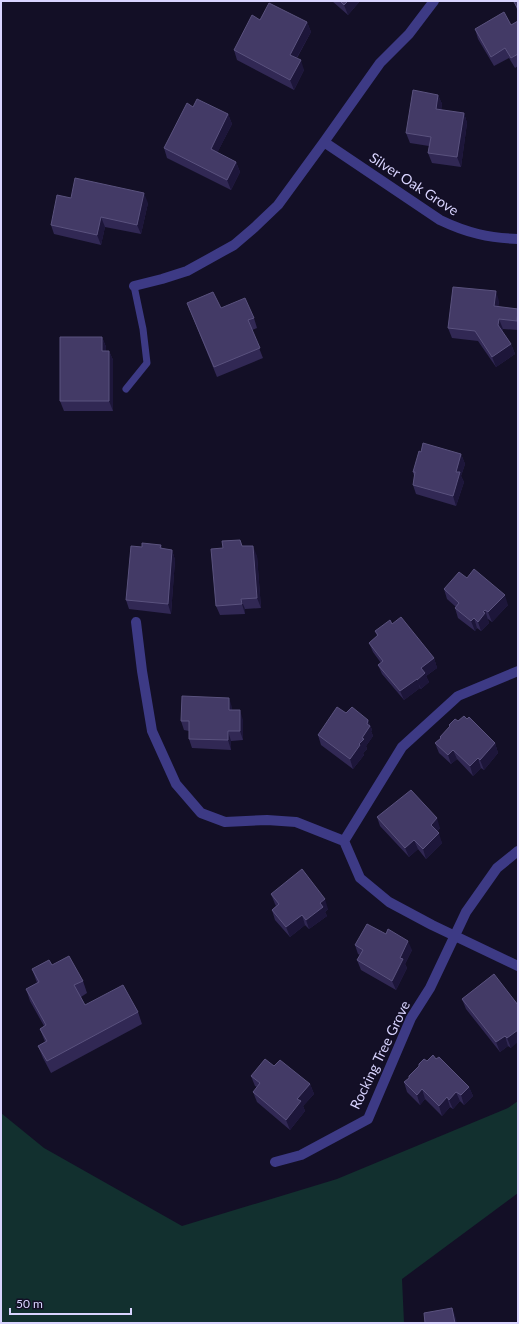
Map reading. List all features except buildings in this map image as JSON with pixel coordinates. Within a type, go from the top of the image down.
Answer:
[{"type":"street","points":[[134,286],[187,271],[234,245],[255,228],[278,205],[380,63],[408,34],[434,1]]},
{"type":"street","name":"Silver Oak Grove","points":[[324,142],[440,220],[476,235],[518,239]]},
{"type":"street","points":[[136,622],[152,731],[176,784],[201,813],[225,822],[267,820],[296,822],[344,841],[360,878],[389,902],[432,925],[518,966]]},
{"type":"street","points":[[344,841],[402,747],[458,696],[518,671]]},
{"type":"street","name":"Rocking Tree Grove","points":[[275,1162],[301,1155],[368,1119],[411,1018],[430,988],[456,936],[466,912],[497,868],[518,851]]},
{"type":"lane","points":[[126,389],[148,363],[134,286]]},
{"type":"green space","points":[[518,1101],[518,1193],[402,1279],[404,1323],[1,1323],[1,1113],[44,1148],[182,1226],[337,1179],[508,1108]]}]
